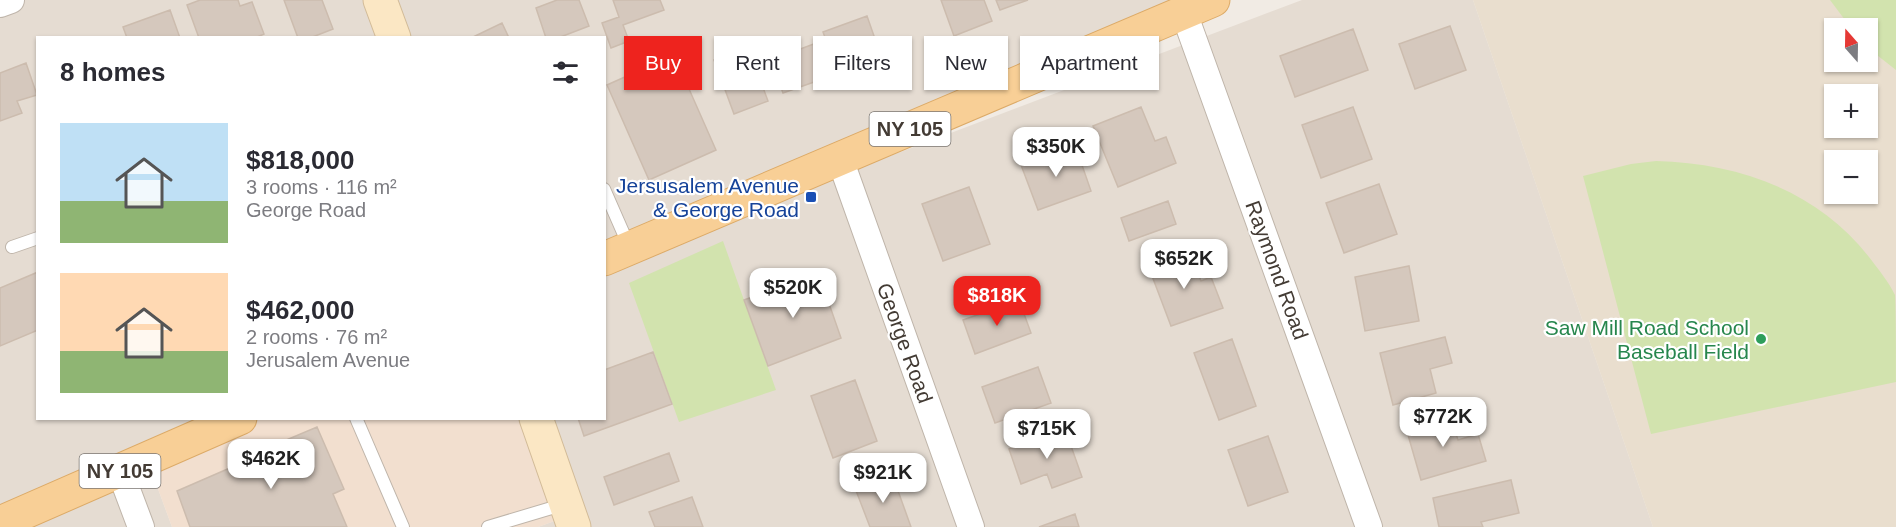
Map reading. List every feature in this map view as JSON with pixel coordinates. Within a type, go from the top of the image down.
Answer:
[{"type":"main road","points":[[386,2],[394,36]]},
{"type":"main road","name":"NY 105","points":[[617,254],[1199,6]]},
{"type":"main road","name":"NY 105","points":[[0,524],[120,471],[204,426],[231,420]]},
{"type":"main road","points":[[537,420],[570,515]]},
{"type":"street","points":[[0,4],[11,0]]},
{"type":"street","name":"Raymond Road","points":[[1199,6],[1369,527]]},
{"type":"street","name":"George Road","points":[[840,159],[971,527]]},
{"type":"street","points":[[120,471],[141,527]]},
{"type":"lane","points":[[609,212],[617,254]]},
{"type":"lane","points":[[12,247],[36,239]]},
{"type":"lane","points":[[357,420],[403,527]]},
{"type":"lane","points":[[488,527],[570,515]]},
{"type":"shaded area","points":[[0,0],[1180,0],[1102,36],[1020,36],[1020,73],[1008,79],[1008,36],[924,36],[924,90],[984,90],[606,264],[606,36],[36,36],[36,420],[232,420],[150,467],[172,527],[0,527]]},
{"type":"shaded area","points":[[1302,0],[1473,0],[1653,527],[538,527],[571,515],[537,420],[606,420],[606,264],[1064,90],[1159,90],[1159,54]]},
{"type":"shaded area","points":[[1473,0],[1896,0],[1896,527],[1653,527]]},
{"type":"shaded area","points":[[234,420],[537,420],[571,515],[538,527],[172,527],[150,467]]},
{"type":"green space","points":[[1830,0],[1896,0],[1896,70],[1878,56],[1878,18],[1844,18]]},
{"type":"green space","name":"Saw Mill Road School Baseball Field","points":[[1656,161],[1717,168],[1774,185],[1826,214],[1849,234],[1880,271],[1895,295],[1896,382],[1651,434],[1583,176],[1631,164]]},
{"type":"green space","points":[[723,241],[776,390],[679,422],[629,283]]},
{"type":"building","points":[[200,0],[238,0],[240,6],[252,2],[264,34],[260,36],[198,36],[187,5]]},
{"type":"building","points":[[284,0],[322,0],[333,29],[315,36],[297,36]]},
{"type":"building","points":[[557,0],[579,0],[589,26],[563,36],[545,36],[536,8]]},
{"type":"building","points":[[613,0],[660,0],[664,10],[623,25],[627,36],[624,36],[624,43],[611,48],[602,23],[619,17]]},
{"type":"building","points":[[941,0],[984,0],[992,21],[954,36]]},
{"type":"building","points":[[996,0],[1028,0],[1000,10]]},
{"type":"building","points":[[170,10],[179,36],[126,36],[123,27]]},
{"type":"building","points":[[867,16],[874,36],[824,36],[823,32]]},
{"type":"building","points":[[502,23],[508,36],[475,36]]},
{"type":"building","points":[[1450,26],[1466,70],[1415,89],[1399,44]]},
{"type":"building","points":[[1353,29],[1368,70],[1295,97],[1280,56]]},
{"type":"building","points":[[813,44],[813,82],[801,87],[801,49]]},
{"type":"building","points":[[26,63],[36,95],[17,101],[22,113],[0,121],[0,73]]},
{"type":"building","points":[[624,77],[624,90],[689,90],[716,150],[649,180],[607,85]]},
{"type":"building","points":[[725,90],[764,90],[768,101],[734,114]]},
{"type":"building","points":[[1141,107],[1155,141],[1166,137],[1176,163],[1118,187],[1093,126]]},
{"type":"building","points":[[1353,107],[1372,159],[1321,178],[1302,125]]},
{"type":"building","points":[[1075,145],[1091,191],[1038,210],[1021,165]]},
{"type":"building","points":[[1379,184],[1397,234],[1344,253],[1326,203]]},
{"type":"building","points":[[969,187],[990,244],[943,261],[922,204]]},
{"type":"building","points":[[1168,201],[1176,224],[1129,241],[1121,218]]},
{"type":"building","points":[[1191,253],[1201,281],[1211,277],[1223,308],[1171,326],[1149,268]]},
{"type":"building","points":[[1409,266],[1419,321],[1365,331],[1355,277]]},
{"type":"building","points":[[818,272],[841,338],[768,366],[744,300]]},
{"type":"building","points":[[36,273],[36,331],[0,346],[0,288]]},
{"type":"building","points":[[1019,300],[1031,333],[975,354],[963,320]]},
{"type":"building","points":[[1445,337],[1452,363],[1430,369],[1436,393],[1393,405],[1380,353]]},
{"type":"building","points":[[1232,339],[1256,406],[1219,420],[1194,353]]},
{"type":"building","points":[[653,352],[672,404],[584,436],[579,420],[606,420],[606,369]]},
{"type":"building","points":[[1038,367],[1051,403],[995,423],[982,387]]},
{"type":"building","points":[[855,380],[877,441],[833,458],[811,396]]},
{"type":"building","points":[[1450,415],[1458,440],[1478,434],[1486,461],[1421,480],[1406,428]]},
{"type":"building","points":[[317,427],[344,489],[333,494],[347,527],[190,527],[177,491],[262,454],[260,451]]},
{"type":"building","points":[[1065,429],[1082,477],[1052,488],[1047,474],[1021,484],[1009,449]]},
{"type":"building","points":[[1268,436],[1288,492],[1248,506],[1228,450]]},
{"type":"building","points":[[669,453],[679,481],[614,505],[604,477]]},
{"type":"building","points":[[892,474],[911,527],[870,527],[855,488]]},
{"type":"building","points":[[1511,480],[1519,513],[1481,522],[1483,527],[1439,527],[1433,498]]},
{"type":"building","points":[[692,497],[703,527],[655,527],[649,512]]},
{"type":"building","points":[[1075,514],[1079,527],[1039,527]]},
{"type":"place","name":"Jersusalem Avenue & George Road","points":[[811,197]]},
{"type":"place","name":"Saw Mill Road School Baseball Field","points":[[1761,339]]}]
